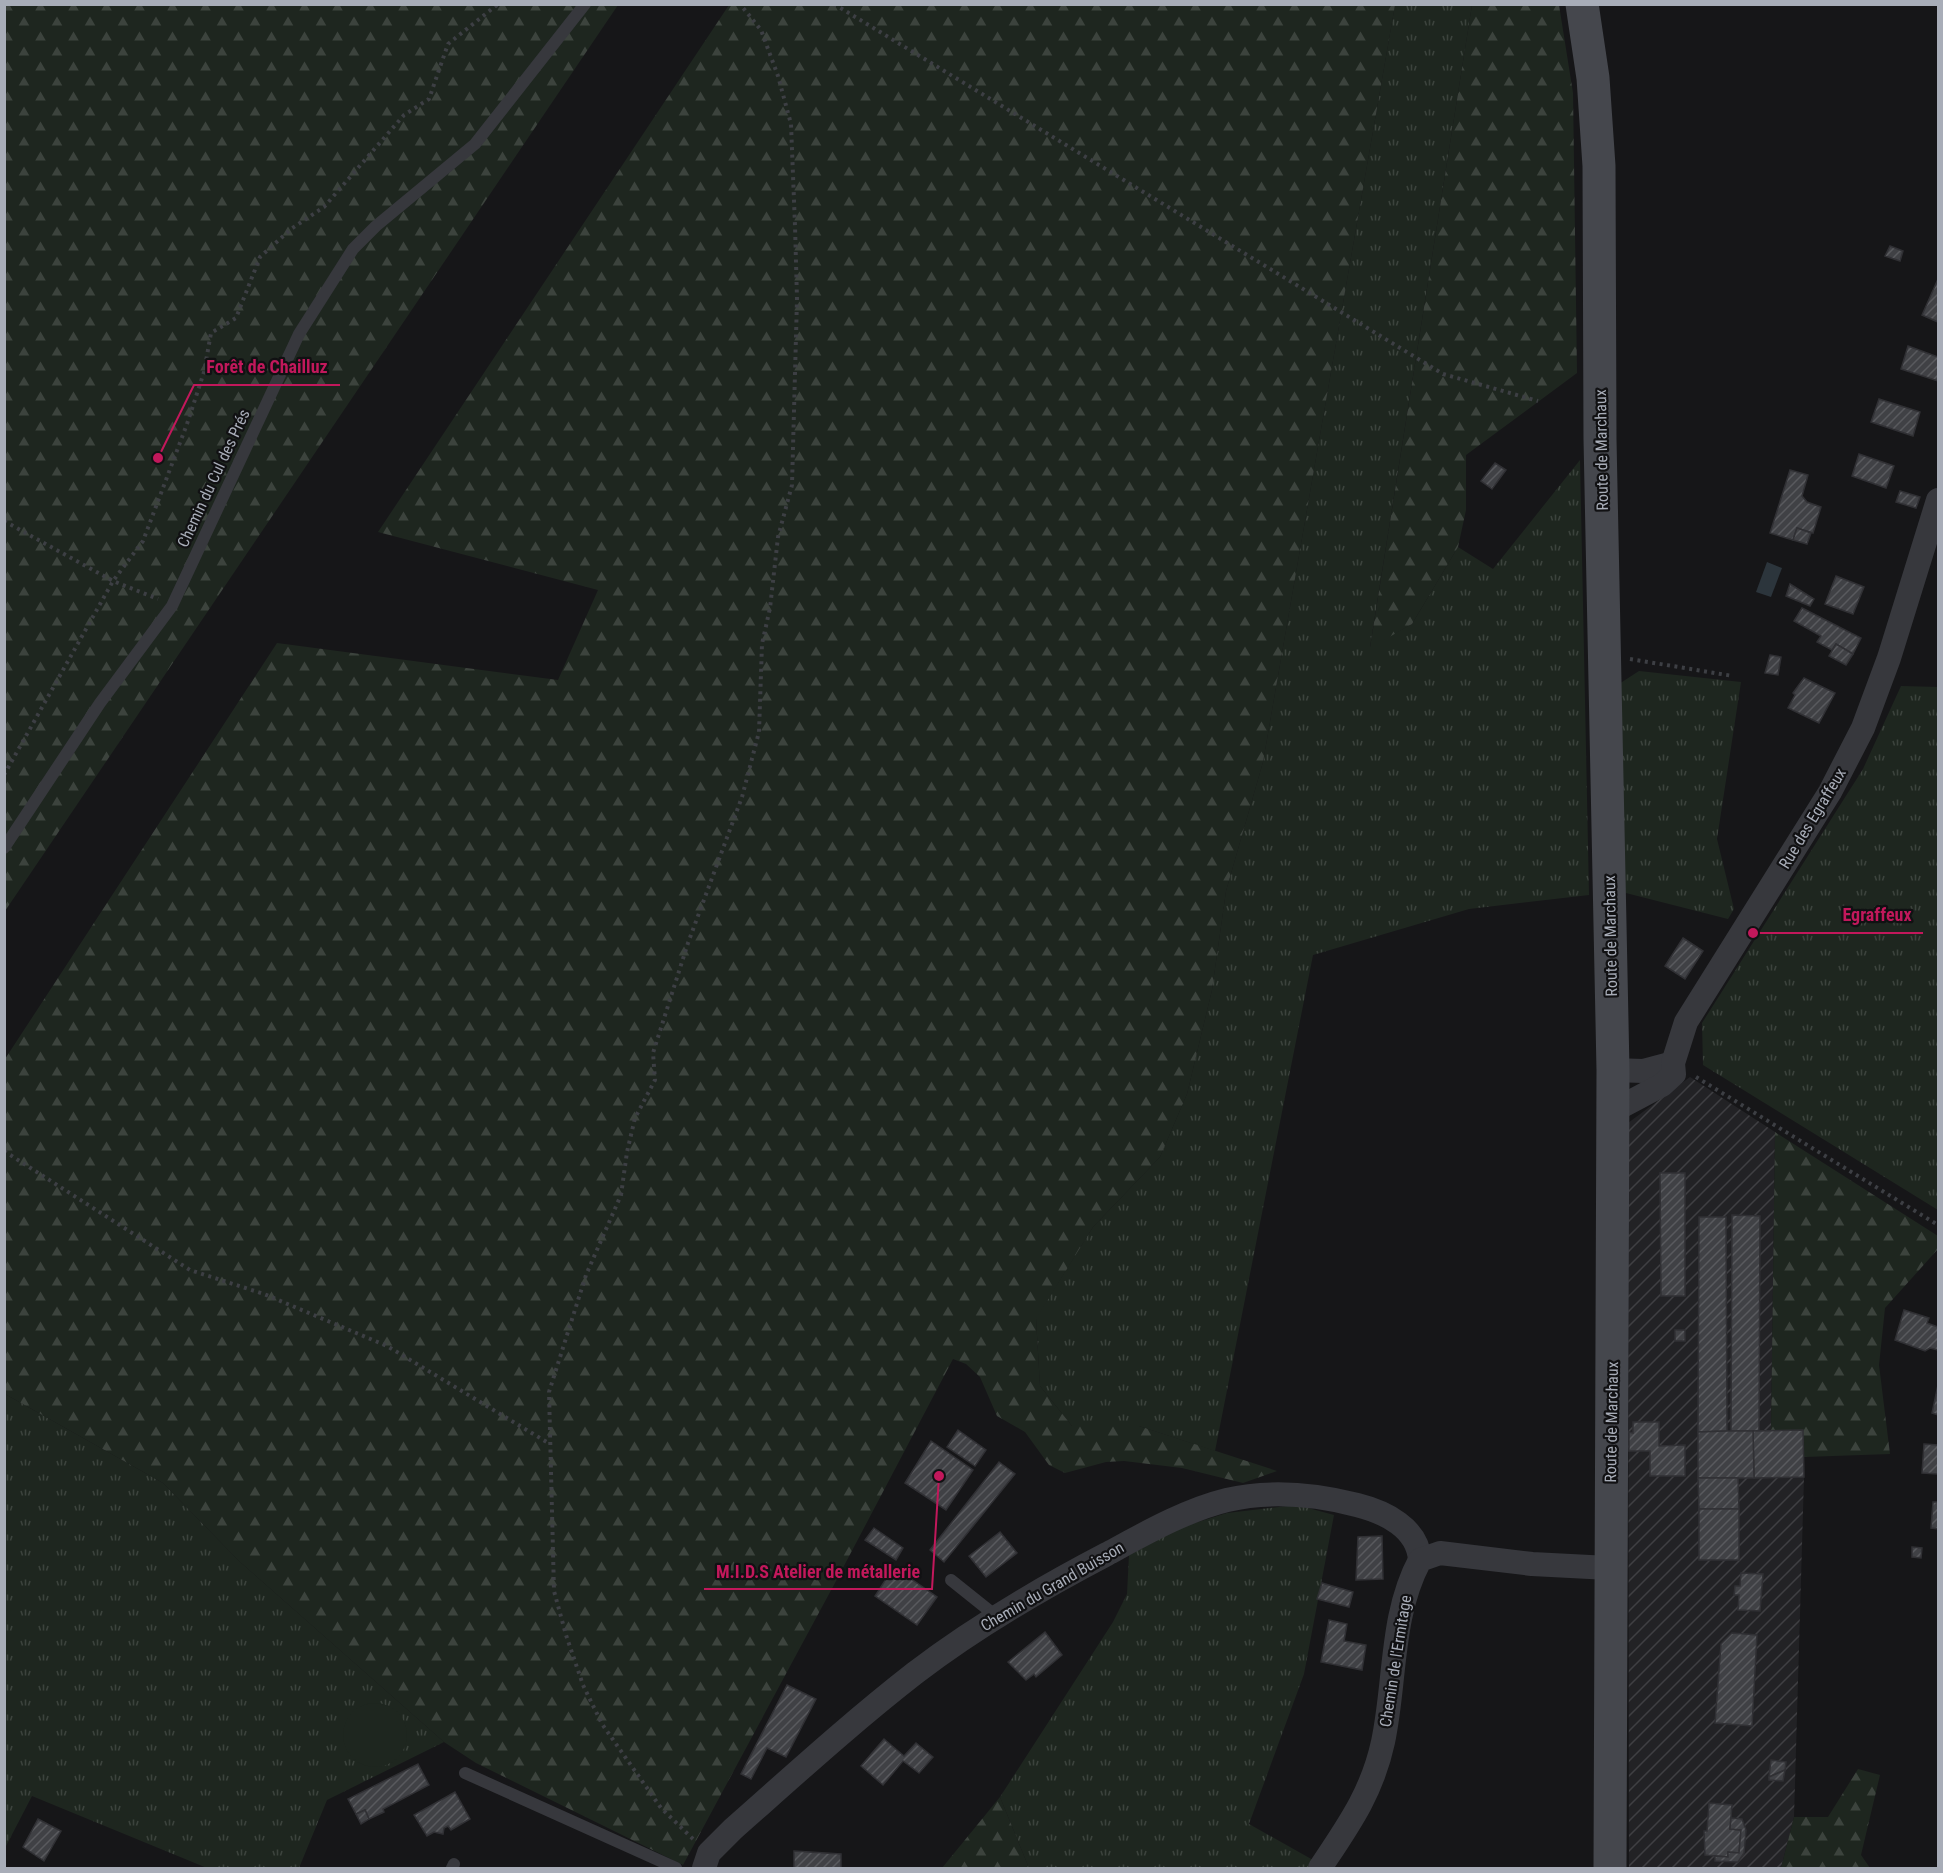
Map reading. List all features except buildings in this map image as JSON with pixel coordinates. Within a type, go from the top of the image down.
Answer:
[{"type":"main road","name":"Route de Marchaux","points":[[1582,4],[1593,78],[1599,166],[1604,654],[1613,1070],[1610,1869]]},
{"type":"street","name":"Rue des Egraffeux","points":[[1613,1111],[1662,1085],[1674,1074],[1673,1063],[1686,1022],[1830,792],[1863,728],[1889,658],[1938,500]]},
{"type":"street","points":[[1613,1070],[1643,1071],[1673,1063]]},
{"type":"street","name":"Chemin du Grand Buisson","points":[[706,1861],[866,1713],[916,1672],[996,1616],[1132,1540],[1226,1501],[1288,1494],[1333,1498],[1362,1506],[1402,1525],[1414,1537],[1420,1560]]},
{"type":"street","points":[[1420,1560],[1440,1553],[1532,1564],[1610,1568]]},
{"type":"street","name":"Chemin de l'Ermitage","points":[[1320,1869],[1369,1792],[1383,1742],[1400,1613],[1408,1582],[1420,1560]]},
{"type":"lane","name":"Chemin du Cul des Prés","points":[[4,848],[100,703],[172,606],[298,334],[347,257],[375,226],[475,144],[585,4]]},
{"type":"lane","points":[[951,1580],[996,1616]]},
{"type":"lane","points":[[465,1773],[676,1869]]},
{"type":"path","points":[[4,775],[113,581],[143,541],[204,372],[211,333],[236,318],[260,257],[291,229],[324,207],[404,115],[429,99],[448,44],[498,4]]},
{"type":"path","points":[[706,1861],[661,1808],[602,1724],[583,1685],[554,1591],[549,1392],[586,1275],[621,1195],[635,1118],[655,1080],[653,1053],[688,943],[741,797],[759,732],[762,644],[770,608],[778,537],[792,485],[797,299],[791,124],[778,76],[761,30],[740,4]]},
{"type":"path","points":[[834,4],[1443,374],[1538,401]]},
{"type":"path","points":[[4,520],[113,581],[172,606]]},
{"type":"path","points":[[1604,654],[1733,676]]},
{"type":"path","points":[[1673,1063],[1938,1226]]},
{"type":"path","points":[[4,1150],[190,1270],[264,1294],[387,1346],[550,1444]]},
{"type":"shaded area","points":[[1767,562],[1782,568],[1771,597],[1756,592]]},
{"type":"shaded area","points":[[1690,1077],[1775,1132],[1771,1430],[1803,1430],[1804,1477],[1794,1817],[1781,1868],[1629,1868],[1628,1123]]},
{"type":"green space","points":[[5,5],[618,5],[5,911]]},
{"type":"green space","points":[[729,5],[1395,5],[1263,762],[1226,891],[1212,990],[1187,1094],[1160,1157],[1093,1227],[1036,1319],[1040,1386],[1072,1426],[1139,1426],[1277,1471],[1243,1483],[1182,1468],[1124,1461],[1106,1462],[1065,1473],[1049,1465],[1025,1432],[997,1416],[980,1377],[966,1364],[953,1359],[683,1865],[476,1763],[444,1742],[239,1561],[163,1483],[5,1394],[5,1059],[277,643],[558,680],[598,590],[378,532]]},
{"type":"green space","points":[[1395,5],[1472,5],[1370,647],[1412,624],[1458,547],[1493,569],[1580,460],[1589,895],[1469,909],[1313,955],[1215,1451],[1139,1426],[1072,1426],[1040,1386],[1036,1318],[1093,1227],[1160,1157],[1187,1094],[1212,990],[1226,891],[1263,762]]},
{"type":"green space","points":[[1472,5],[1559,5],[1573,93],[1577,373],[1466,455],[1466,510],[1458,547],[1412,624],[1370,648]]},
{"type":"green space","points":[[1639,671],[1741,682],[1717,839],[1734,909],[1728,919],[1622,892],[1619,684]]},
{"type":"green space","points":[[1901,686],[1938,687],[1938,1210],[1703,1065],[1702,1023],[1863,769]]},
{"type":"green space","points":[[1775,1132],[1938,1236],[1938,1249],[1885,1308],[1879,1365],[1890,1454],[1804,1457],[1771,1431]]},
{"type":"green space","points":[[5,1394],[163,1483],[239,1561],[444,1742],[327,1800],[299,1868],[207,1868],[32,1796],[5,1848]]},
{"type":"green space","points":[[1297,1505],[1334,1515],[1304,1674],[1249,1824],[1313,1860],[1308,1868],[1029,1868],[1000,1797],[1113,1622],[1127,1594],[1129,1555],[1179,1528],[1227,1513]]},
{"type":"green space","points":[[375,1703],[387,1705],[398,1712],[405,1723],[407,1735],[405,1747],[398,1758],[387,1765],[375,1767],[363,1765],[352,1758],[345,1747],[343,1735],[345,1723],[352,1712],[363,1705]]},
{"type":"green space","points":[[1858,1769],[1880,1775],[1861,1855],[1870,1868],[1781,1868],[1794,1817],[1828,1817]]},
{"type":"green space","points":[[1000,1797],[1029,1868],[942,1868]]},
{"type":"place","name":"Forêt de Chailluz","points":[[158,458]]},
{"type":"place","name":"Egraffeux","points":[[1753,933]]},
{"type":"place","name":"M.I.D.S Atelier de métallerie","points":[[939,1476]]}]
